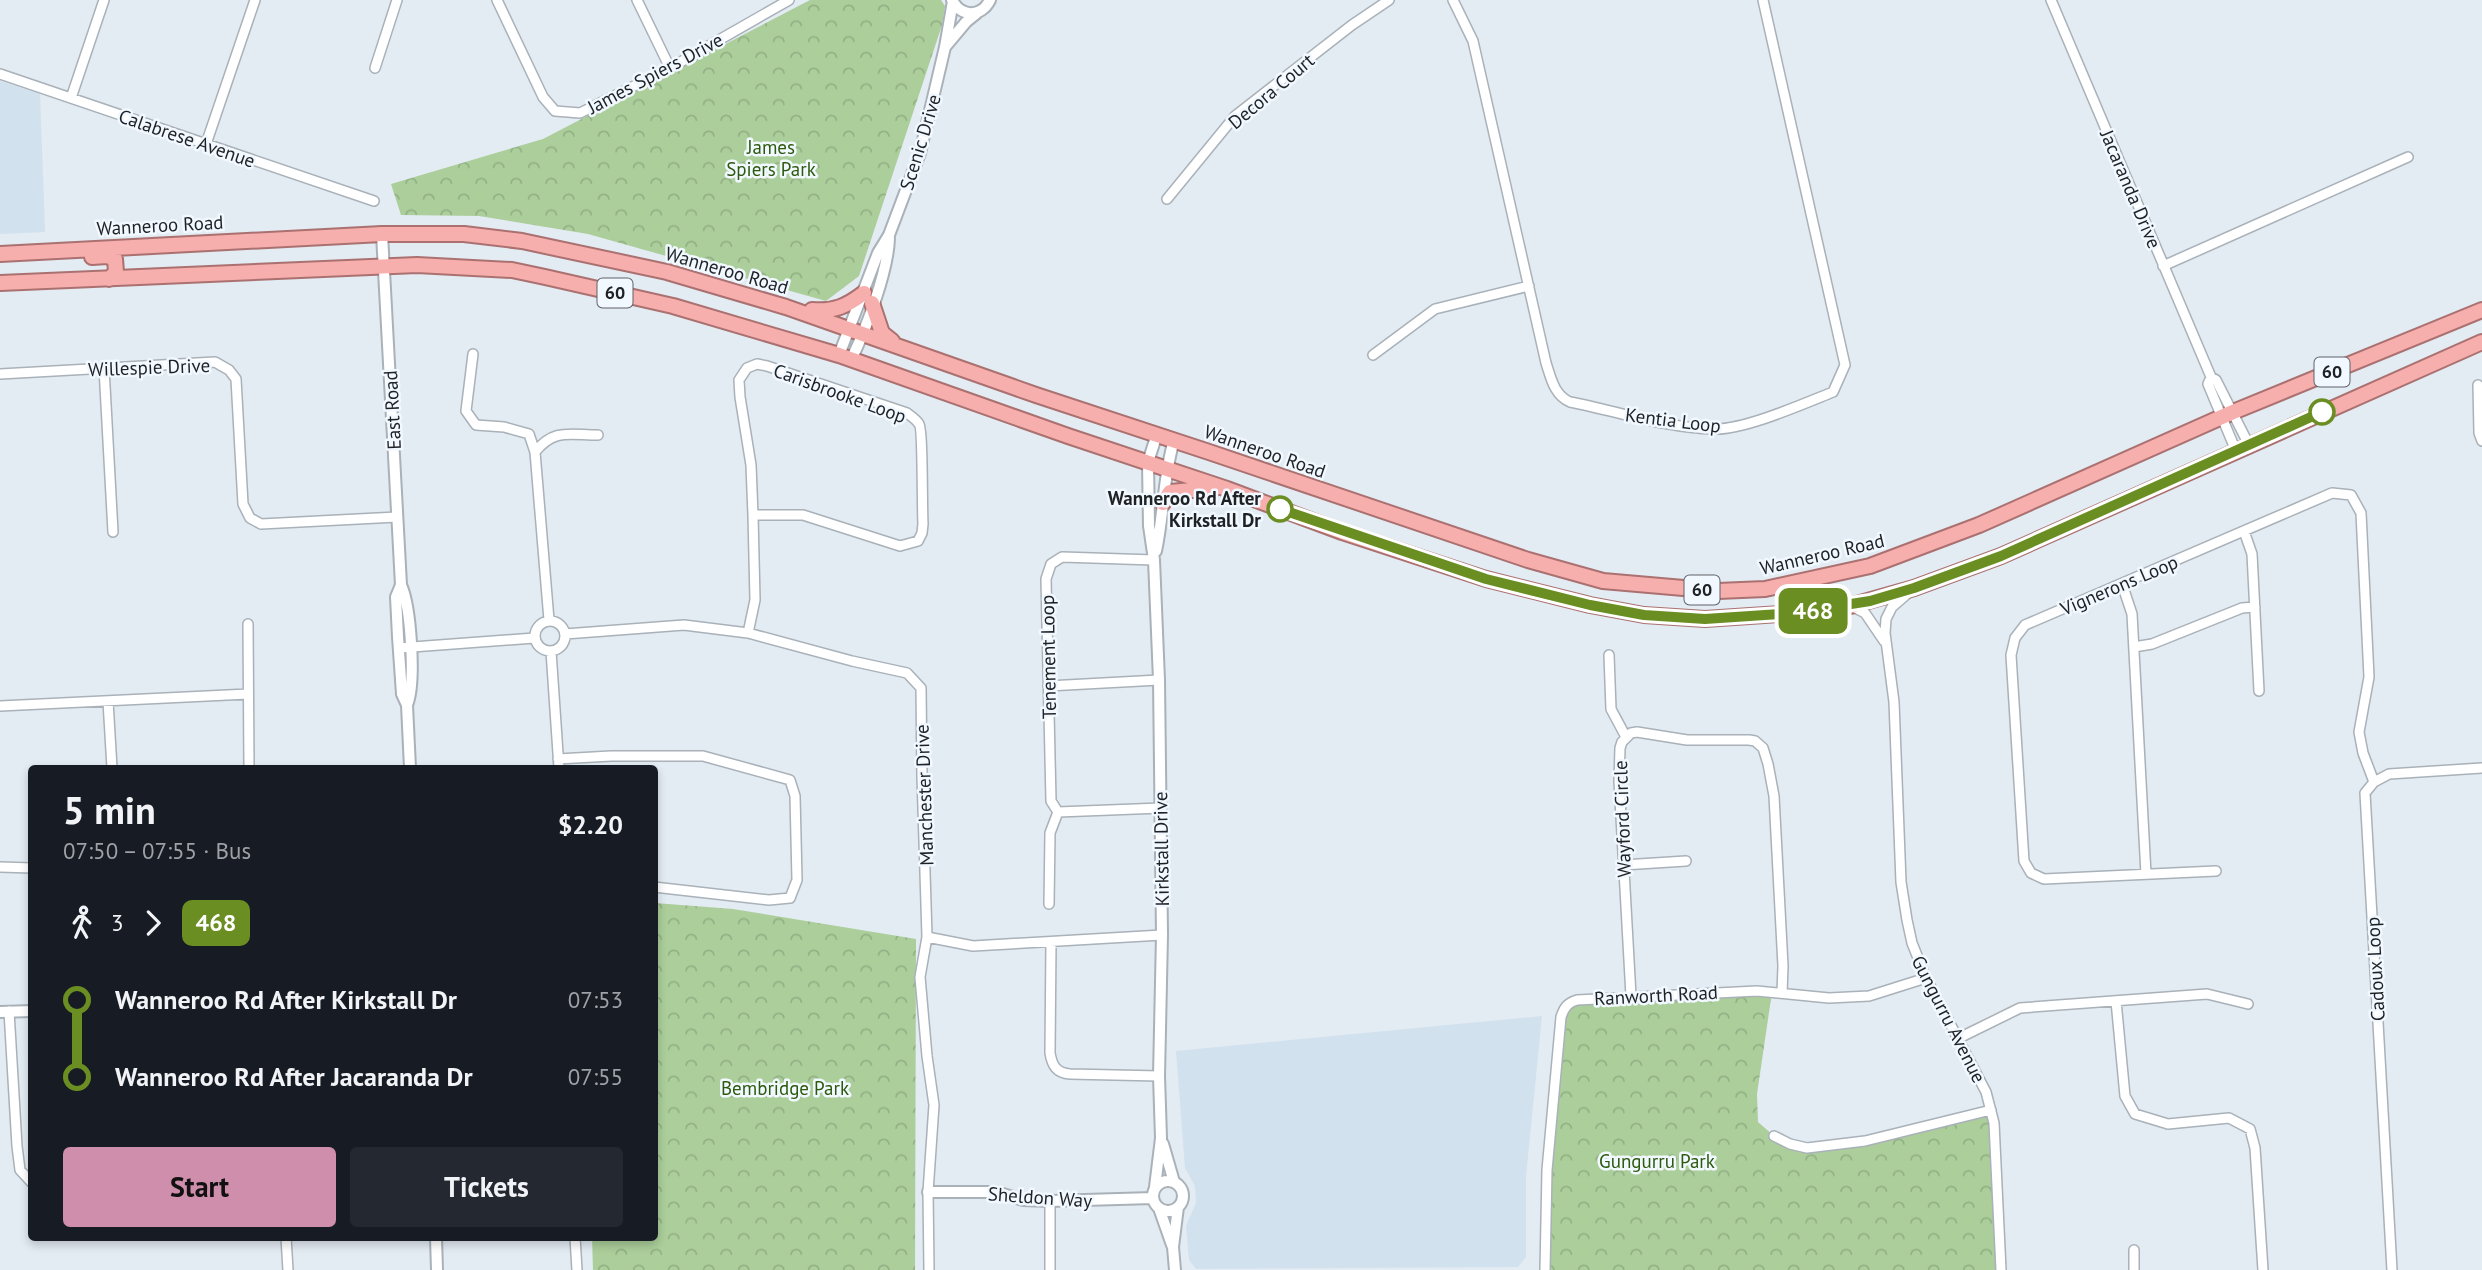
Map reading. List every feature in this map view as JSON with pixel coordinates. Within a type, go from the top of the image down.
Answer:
[{"type":"highway","name":"Wanneroo Road","points":[[0,256],[382,234],[464,234],[522,240],[667,272],[786,307],[1036,395],[1528,560],[1603,581],[1739,592],[1817,579],[1870,566],[1979,525],[2227,415],[2482,310]]},
{"type":"highway","name":"60","points":[[0,256],[16,260],[107,256],[115,259],[117,266],[116,272],[109,279]]},
{"type":"highway","name":"60","points":[[0,283],[384,266],[452,266],[512,270],[673,306],[845,358],[1227,489],[1342,532],[1486,579],[1603,608],[1644,615],[1705,619],[1850,606],[1914,588],[2001,556],[2482,342]]},
{"type":"highway","points":[[786,307],[832,311],[868,298],[882,333],[899,346]]},
{"type":"highway","points":[[1163,503],[1170,492],[1200,488],[1227,489]]},
{"type":"street","points":[[71,98],[104,0]]},
{"type":"street","points":[[206,144],[255,0]]},
{"type":"street","points":[[376,68],[397,0]]},
{"type":"street","name":"James Spiers Drive","points":[[497,0],[543,97],[555,111],[580,113],[670,68],[789,0]]},
{"type":"street","points":[[638,0],[670,68]]},
{"type":"street","name":"Scenic Drive","points":[[945,47],[966,22],[985,8],[990,0]]},
{"type":"street","name":"Decora Court","points":[[1167,199],[1236,116],[1352,25],[1390,0]]},
{"type":"street","name":"Kentia Loop","points":[[1453,0],[1473,41],[1546,363],[1556,390],[1563,399],[1570,402],[1637,419],[1715,429],[1736,426],[1833,392],[1845,365],[1763,0]]},
{"type":"street","points":[[952,1],[962,12],[977,13]]},
{"type":"street","name":"Scenic Drive","points":[[845,358],[868,298],[889,255],[889,235],[920,153],[945,47],[952,1]]},
{"type":"street","name":"Jacaranda Drive","points":[[2055,1],[2163,266],[2211,377],[2216,380],[2227,415],[2242,448]]},
{"type":"street","name":"Calabrese Avenue","points":[[0,74],[374,201]]},
{"type":"street","points":[[2163,266],[2408,157]]},
{"type":"street","name":"East Road","points":[[382,234],[401,585],[407,598],[405,648],[412,693],[407,705],[410,765]]},
{"type":"street","points":[[1373,355],[1435,309],[1529,286]]},
{"type":"street","points":[[473,354],[466,411],[476,425],[529,434],[535,452],[548,620]]},
{"type":"street","name":"Willespie Drive","points":[[0,374],[215,362],[229,370],[236,379],[243,504],[250,519],[261,524],[397,517]]},
{"type":"street","name":"Carisbrooke Loop","points":[[748,633],[755,600],[752,515],[751,465],[739,389],[739,380],[747,368],[757,364],[767,366],[907,413],[920,425],[923,524],[918,541],[900,546],[803,515],[752,515]]},
{"type":"street","points":[[104,368],[113,531]]},
{"type":"street","points":[[2478,385],[2479,433],[2482,441]]},
{"type":"street","name":"Kirkstall Drive","points":[[1157,434],[1148,463],[1149,526],[1154,560],[1159,680],[1161,808],[1161,1138],[1156,1198],[1173,1247]]},
{"type":"street","points":[[535,452],[545,439],[559,435],[598,435]]},
{"type":"street","name":"Kirkstall Drive","points":[[1154,560],[1166,468],[1174,440]]},
{"type":"street","name":"Vignerons Loop","points":[[2216,871],[2044,879],[2031,873],[2024,861],[2011,655],[2015,638],[2025,625],[2333,493],[2351,495],[2361,513],[2369,677],[2360,732],[2363,753],[2374,782]]},
{"type":"street","points":[[2244,531],[2252,554],[2259,691]]},
{"type":"street","name":"Tenement Loop","points":[[1049,904],[1050,833],[1058,812],[1051,802],[1046,579],[1051,564],[1062,557],[1154,560]]},
{"type":"street","points":[[2122,583],[2132,614],[2146,874]]},
{"type":"street","name":"Gungurru Avenue","points":[[1914,588],[1892,607],[1886,619],[1885,642],[1894,702],[1901,882],[1912,943],[1926,978],[1986,1092],[1991,1110],[1994,1123],[2001,1270]]},
{"type":"street","name":"Gungurru Avenue","points":[[1850,606],[1865,613],[1885,642]]},
{"type":"street","points":[[2134,647],[2152,644],[2242,608],[2255,607]]},
{"type":"street","points":[[548,620],[558,622],[565,634],[563,644],[551,651],[542,649],[534,638],[536,628],[548,620]]},
{"type":"street","points":[[248,624],[249,765]]},
{"type":"street","name":"Manchester Drive","points":[[565,634],[684,625],[748,633],[907,673],[921,688],[927,937],[920,977],[934,1105],[928,1192],[929,1270]]},
{"type":"street","points":[[405,648],[534,638]]},
{"type":"street","points":[[551,651],[558,764],[611,756],[703,756],[790,780],[795,796],[797,880],[790,898],[769,900],[658,887]]},
{"type":"street","points":[[1609,655],[1611,709],[1626,737]]},
{"type":"street","points":[[1048,686],[1159,680]]},
{"type":"street","points":[[0,706],[248,694]]},
{"type":"street","points":[[108,701],[112,765]]},
{"type":"street","name":"Wayford Circle","points":[[1631,996],[1619,781],[1620,748],[1626,737],[1637,732],[1686,740],[1749,740],[1755,741],[1763,748],[1774,796],[1782,993]]},
{"type":"street","points":[[2374,782],[2389,774],[2482,768]]},
{"type":"street","name":"Cadoux Loop","points":[[2374,782],[2365,793],[2392,1270]]},
{"type":"street","points":[[1058,812],[1161,808]]},
{"type":"street","points":[[1623,865],[1686,861]]},
{"type":"street","points":[[0,867],[28,868]]},
{"type":"street","points":[[927,937],[973,946],[1162,935]]},
{"type":"street","points":[[1051,942],[1050,1053],[1054,1067],[1063,1074],[1159,1076]]},
{"type":"street","name":"Ranworth Road","points":[[1545,1270],[1546,1170],[1563,1009],[1569,1002],[1631,996],[1749,991],[1829,998],[1869,996],[1926,978]]},
{"type":"street","points":[[1957,1039],[2020,1008],[2207,994],[2248,1004]]},
{"type":"street","points":[[2116,1001],[2125,1096],[2135,1114],[2168,1124],[2229,1118],[2250,1129],[2255,1148],[2263,1270]]},
{"type":"street","points":[[28,1011],[5,1012],[20,1170],[28,1179]]},
{"type":"street","points":[[1774,1136],[1807,1148],[1864,1142],[1991,1110]]},
{"type":"street","name":"Kirkstall Drive","points":[[1161,1138],[1174,1182]]},
{"type":"street","points":[[1165,1181],[1174,1182],[1182,1194],[1178,1207],[1170,1211],[1156,1198],[1165,1181]]},
{"type":"street","name":"Sheldon Way","points":[[928,1192],[996,1192],[1023,1200],[1050,1201],[1156,1198]]},
{"type":"street","points":[[1050,1201],[1051,1270]]},
{"type":"street","name":"Kirkstall Drive","points":[[1175,1270],[1173,1247],[1178,1207]]},
{"type":"street","points":[[286,1241],[288,1270]]},
{"type":"street","points":[[436,1241],[437,1270]]},
{"type":"street","points":[[575,1241],[577,1270]]},
{"type":"street","points":[[2134,1250],[2134,1270]]},
{"type":"shaded area","points":[[0,81],[40,94],[45,232],[0,234]]},
{"type":"shaded area","points":[[1542,1016],[1526,1176],[1526,1257],[1518,1267],[1196,1269],[1189,1260],[1186,1226],[1196,1203],[1195,1186],[1185,1168],[1176,1051]]},
{"type":"green space","name":"James Spiers Park","points":[[810,0],[941,0],[945,6],[942,25],[859,276],[826,301],[588,234],[479,216],[401,215],[391,184],[543,139]]},
{"type":"green space","name":"Bembridge Park","points":[[658,903],[733,909],[916,939],[915,1270],[593,1270],[592,1241],[658,1241]]},
{"type":"green space","name":"Gungurru Park","points":[[1772,992],[1757,1094],[1758,1122],[1774,1136],[1807,1148],[1864,1141],[1991,1110],[2001,1270],[1546,1270],[1547,1170],[1561,1017],[1569,1002]]},
{"type":"bus line","name":"468","points":[[1280,509],[1486,579],[1590,605],[1644,615],[1705,619],[1794,613],[1870,601],[2001,556],[2322,412]]},
{"type":"place","name":"Wanneroo Rd After Kirkstall Dr","points":[[1280,509]]}]
